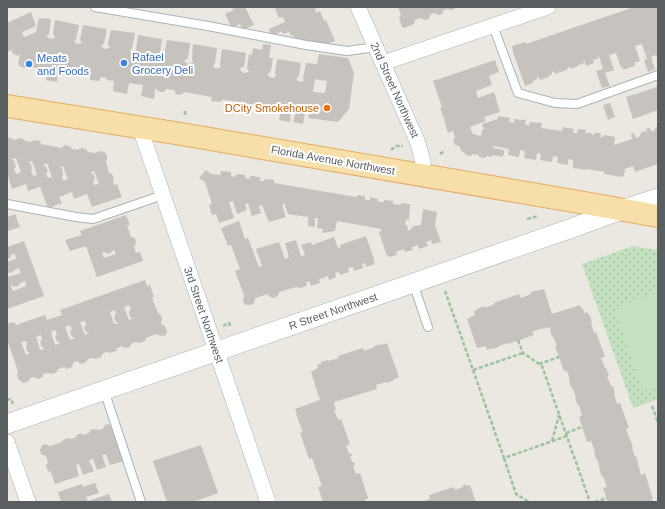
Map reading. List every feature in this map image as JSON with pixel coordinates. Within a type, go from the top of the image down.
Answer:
[{"type":"main road","name":"Florida Avenue Northwest","points":[[7,106],[658,216]]},
{"type":"street","name":"2nd Street Northwest","points":[[358,7],[418,142],[423,162],[422,175]]},
{"type":"street","points":[[383,64],[548,7]]},
{"type":"street","name":"3rd Street Northwest","points":[[140,128],[268,502]]},
{"type":"street","name":"R Street Northwest","points":[[7,424],[658,198]]},
{"type":"street","points":[[7,442],[28,502]]},
{"type":"lane","points":[[95,7],[347,51],[376,47]]},
{"type":"lane","points":[[493,26],[518,93],[555,103],[577,104],[658,75]]},
{"type":"lane","points":[[7,204],[93,219],[163,195]]},
{"type":"lane","points":[[413,283],[428,327]]},
{"type":"lane","points":[[104,390],[141,502]]},
{"type":"path","points":[[185,109],[185,116]]},
{"type":"path","points":[[440,154],[445,151]]},
{"type":"path","points":[[528,219],[538,216]]},
{"type":"path","points":[[444,288],[516,494],[529,502]]},
{"type":"path","points":[[223,326],[229,323],[232,330]]},
{"type":"path","points":[[518,340],[523,353],[542,366],[590,502]]},
{"type":"path","points":[[473,370],[523,353]]},
{"type":"path","points":[[539,364],[559,357]]},
{"type":"path","points":[[7,400],[11,399],[13,404]]},
{"type":"path","points":[[652,406],[658,423]]},
{"type":"path","points":[[552,441],[559,415]]},
{"type":"path","points":[[504,458],[552,441],[582,427]]},
{"type":"path","points":[[595,502],[607,498]]},
{"type":"green space","points":[[633,246],[658,250],[658,399],[633,408],[582,264]]},
{"type":"green space","points":[[658,292],[658,386],[643,391],[614,308]]},
{"type":"building","points":[[245,7],[254,25],[243,30],[240,24],[232,28],[225,14],[234,10],[232,8]]},
{"type":"building","points":[[279,7],[318,7],[315,9],[316,13],[320,11],[324,21],[326,20],[335,41],[327,44],[295,39],[289,32],[283,34],[282,31],[272,36],[269,29],[285,22],[283,17],[279,18],[275,9]]},
{"type":"building","points":[[398,7],[455,7],[455,9],[444,10],[442,14],[438,15],[435,13],[431,14],[429,19],[425,20],[421,18],[414,20],[414,24],[404,28],[402,27],[399,18],[401,15]]},
{"type":"building","points":[[634,7],[658,7],[658,60],[656,55],[651,57],[655,69],[648,72],[644,60],[647,59],[642,44],[635,46],[640,61],[634,63],[635,66],[623,70],[616,53],[609,55],[614,70],[605,73],[610,86],[602,88],[596,71],[603,69],[599,56],[597,59],[593,60],[594,63],[586,66],[583,60],[583,64],[570,69],[570,67],[568,67],[567,70],[555,74],[554,71],[549,77],[540,80],[538,76],[533,83],[525,86],[512,46],[525,42],[526,44]]},
{"type":"building","points":[[31,12],[36,26],[22,32],[24,37],[36,32],[39,18],[51,19],[49,34],[46,36],[50,39],[55,38],[53,33],[55,20],[79,25],[76,39],[74,41],[77,44],[82,43],[80,40],[83,25],[107,29],[104,43],[101,46],[105,49],[110,48],[108,44],[111,30],[135,33],[130,51],[134,54],[137,53],[136,49],[138,35],[162,39],[160,53],[158,56],[160,59],[165,58],[164,54],[167,40],[190,43],[188,58],[184,61],[188,64],[193,63],[193,44],[217,48],[215,63],[213,66],[216,69],[221,67],[222,49],[246,53],[244,67],[241,67],[240,70],[244,73],[249,72],[247,68],[249,54],[252,55],[253,48],[262,50],[263,44],[271,45],[269,58],[273,58],[271,71],[267,75],[272,78],[276,77],[275,73],[277,59],[301,63],[299,76],[296,79],[300,82],[304,81],[303,78],[306,63],[317,64],[319,54],[348,58],[354,73],[349,109],[338,122],[308,118],[309,114],[305,113],[303,124],[293,122],[296,111],[291,111],[290,122],[279,120],[281,109],[249,104],[248,107],[239,105],[240,102],[226,100],[221,100],[221,102],[211,101],[212,97],[184,92],[178,95],[174,90],[166,89],[164,92],[161,92],[155,88],[154,99],[141,96],[143,85],[129,83],[127,94],[113,91],[114,81],[107,80],[107,78],[100,77],[100,81],[90,80],[90,76],[61,72],[61,70],[58,70],[57,82],[46,80],[48,68],[45,68],[44,71],[36,70],[36,68],[31,66],[29,68],[21,67],[18,64],[20,54],[18,56],[12,53],[12,50],[7,52],[7,23]],"holes":[[[315,79],[327,81],[325,93],[313,92]]]},
{"type":"building","points":[[495,60],[499,72],[489,76],[492,85],[476,91],[478,98],[494,92],[500,112],[484,117],[486,121],[470,127],[473,134],[481,136],[482,130],[484,129],[482,124],[498,119],[498,116],[510,118],[509,122],[514,123],[514,119],[526,120],[525,125],[529,125],[530,122],[542,123],[541,128],[562,131],[563,127],[574,129],[573,133],[577,133],[578,129],[586,130],[585,134],[591,133],[593,136],[594,133],[601,133],[600,137],[604,135],[615,137],[614,145],[632,139],[631,134],[634,133],[636,138],[639,137],[644,131],[647,133],[646,129],[650,128],[651,131],[654,131],[656,127],[658,127],[658,164],[635,172],[633,166],[625,169],[624,176],[622,177],[604,174],[605,172],[573,168],[573,160],[568,159],[568,165],[557,163],[558,157],[553,156],[552,162],[540,160],[541,154],[537,153],[536,160],[524,158],[525,151],[520,150],[519,157],[508,155],[509,149],[493,146],[493,148],[504,150],[503,157],[492,155],[492,157],[487,156],[485,158],[479,157],[479,155],[466,155],[462,152],[459,146],[455,145],[453,140],[455,137],[453,131],[448,133],[440,108],[442,107],[433,81]]},
{"type":"building","points":[[658,85],[658,110],[633,119],[626,97],[657,87],[656,86]]},
{"type":"building","points":[[610,103],[615,117],[608,120],[603,105]]},
{"type":"building","points":[[7,135],[9,138],[16,140],[19,138],[31,142],[34,140],[40,141],[41,144],[62,148],[64,145],[70,146],[72,149],[86,149],[88,152],[95,153],[101,151],[107,155],[106,162],[109,173],[112,174],[114,185],[117,184],[122,197],[92,207],[87,194],[74,199],[72,192],[59,197],[62,203],[48,208],[40,187],[28,191],[26,184],[12,189],[7,173]],"holes":[[[16,158],[21,172],[16,174],[14,169],[16,167],[12,159]],[[32,161],[37,175],[33,176],[31,164],[28,162]],[[47,163],[52,177],[48,178],[46,174],[48,171],[43,165]],[[63,166],[68,179],[63,181],[62,168],[59,167]],[[94,171],[99,184],[94,185],[93,182],[95,179],[93,174],[90,172]]]},
{"type":"building","points":[[206,170],[211,174],[220,175],[221,171],[231,172],[231,176],[235,177],[236,174],[245,175],[245,178],[250,179],[250,176],[260,177],[260,181],[264,181],[265,179],[274,180],[274,183],[356,197],[357,195],[365,196],[365,200],[370,200],[370,197],[378,199],[378,202],[384,202],[384,200],[393,201],[393,204],[410,204],[409,220],[406,219],[405,225],[407,225],[408,231],[413,226],[421,225],[423,209],[437,212],[435,225],[441,242],[432,244],[431,240],[426,242],[428,246],[419,249],[418,245],[412,247],[413,250],[405,252],[404,249],[396,252],[397,255],[389,257],[388,255],[387,256],[379,232],[381,229],[337,221],[335,231],[322,233],[323,229],[317,228],[318,218],[315,218],[315,227],[308,226],[308,217],[288,214],[284,203],[282,205],[286,217],[269,222],[262,205],[259,206],[261,213],[252,216],[248,203],[245,204],[247,210],[237,214],[233,201],[229,202],[234,218],[219,223],[216,214],[212,215],[209,205],[212,204],[205,182],[199,178]]},
{"type":"building","points":[[15,214],[20,227],[8,231],[7,217]]},
{"type":"building","points":[[126,215],[130,225],[127,225],[131,237],[135,238],[136,243],[134,247],[136,253],[140,252],[143,261],[97,277],[86,246],[70,251],[65,240],[82,235],[80,231]],"holes":[[[114,249],[116,254],[104,258],[102,253],[106,252],[107,254],[112,252]]]},
{"type":"building","points":[[239,221],[245,239],[248,238],[259,267],[262,266],[256,249],[279,242],[285,259],[289,257],[285,243],[296,240],[301,256],[305,255],[301,245],[311,242],[312,245],[334,237],[338,248],[341,247],[340,245],[366,236],[375,264],[366,267],[365,263],[362,264],[363,268],[354,271],[353,267],[348,268],[349,272],[340,275],[339,272],[335,273],[336,277],[329,280],[328,276],[319,279],[320,283],[311,286],[309,281],[306,282],[306,286],[279,292],[278,296],[273,298],[268,294],[255,298],[254,303],[246,305],[243,302],[244,295],[235,271],[240,269],[231,245],[228,246],[221,228]]},
{"type":"building","points":[[24,241],[44,296],[7,309],[7,277],[21,273],[19,268],[10,273],[7,272],[7,262],[16,259],[15,254],[11,255],[10,258],[7,259],[7,247]],"holes":[[[25,281],[26,286],[13,291],[11,286],[19,286],[20,283]]]},
{"type":"building","points":[[145,280],[147,286],[150,285],[154,297],[152,298],[158,313],[161,315],[161,324],[165,326],[167,331],[166,335],[161,336],[156,334],[146,338],[145,341],[140,343],[135,342],[131,344],[130,347],[125,348],[122,346],[117,348],[116,351],[103,353],[101,357],[96,359],[88,359],[86,362],[81,364],[77,361],[73,363],[72,367],[58,369],[57,372],[52,374],[43,374],[43,377],[38,379],[34,377],[30,378],[29,381],[23,383],[19,380],[17,375],[18,371],[7,340],[7,324],[14,322],[16,325],[45,315],[47,320],[62,315],[60,310]],"holes":[[[129,305],[131,309],[129,312],[130,317],[133,318],[129,320],[124,307]],[[115,310],[116,314],[114,317],[116,322],[119,323],[114,324],[110,312]],[[85,321],[86,325],[84,327],[86,332],[89,333],[85,335],[80,322]],[[70,325],[72,330],[70,332],[72,337],[75,338],[70,340],[65,327]],[[55,330],[57,334],[55,337],[60,343],[55,345],[51,332]],[[41,335],[42,339],[40,342],[42,347],[45,349],[40,350],[36,337]],[[26,341],[27,351],[30,353],[26,355],[21,342]]]},
{"type":"building","points":[[544,289],[552,314],[580,305],[582,309],[583,308],[584,313],[587,312],[590,315],[594,333],[596,332],[605,357],[601,358],[609,376],[607,376],[611,386],[613,386],[617,404],[620,403],[629,428],[626,429],[641,475],[645,473],[653,499],[652,502],[608,502],[603,488],[607,487],[599,469],[591,441],[587,442],[579,417],[582,416],[579,405],[578,406],[573,388],[572,389],[569,381],[567,371],[564,371],[550,327],[532,332],[534,335],[499,347],[487,350],[486,346],[477,348],[467,319],[475,315],[474,311],[519,294],[521,298],[531,294],[531,292]]},
{"type":"building","points":[[387,343],[399,377],[387,383],[376,385],[377,389],[334,402],[336,410],[334,410],[338,420],[341,419],[350,444],[346,446],[349,454],[351,453],[352,456],[350,457],[355,465],[353,466],[356,474],[360,473],[368,498],[365,500],[366,502],[323,502],[318,487],[322,486],[312,458],[309,459],[300,433],[303,432],[295,409],[320,400],[311,372],[318,368],[317,365],[321,364],[321,362],[339,358],[338,356],[363,348],[364,351],[374,346]]},
{"type":"building","points":[[108,424],[112,426],[124,461],[110,465],[106,454],[102,455],[106,467],[97,470],[93,459],[89,460],[94,471],[83,475],[79,464],[76,465],[79,476],[55,484],[51,472],[48,471],[46,466],[48,462],[46,456],[41,454],[40,450],[42,445],[45,444],[50,446],[62,442],[68,438],[75,438],[81,433],[84,435],[89,433],[90,430],[103,429],[105,425]]},
{"type":"building","points":[[201,445],[218,493],[193,502],[167,502],[153,461]]},
{"type":"building","points":[[95,483],[99,493],[86,497],[88,501],[109,494],[112,502],[61,502],[58,492],[82,484],[83,487]]},
{"type":"building","points":[[466,484],[467,486],[470,485],[476,502],[421,502],[430,499],[429,495],[454,487],[455,490]]},
{"type":"place","name":"Rafael Grocery Deli","points":[[124,63]]},
{"type":"place","name":"Meats and Foods","points":[[29,64]]},
{"type":"place","name":"DCity Smokehouse","points":[[327,108]]}]
